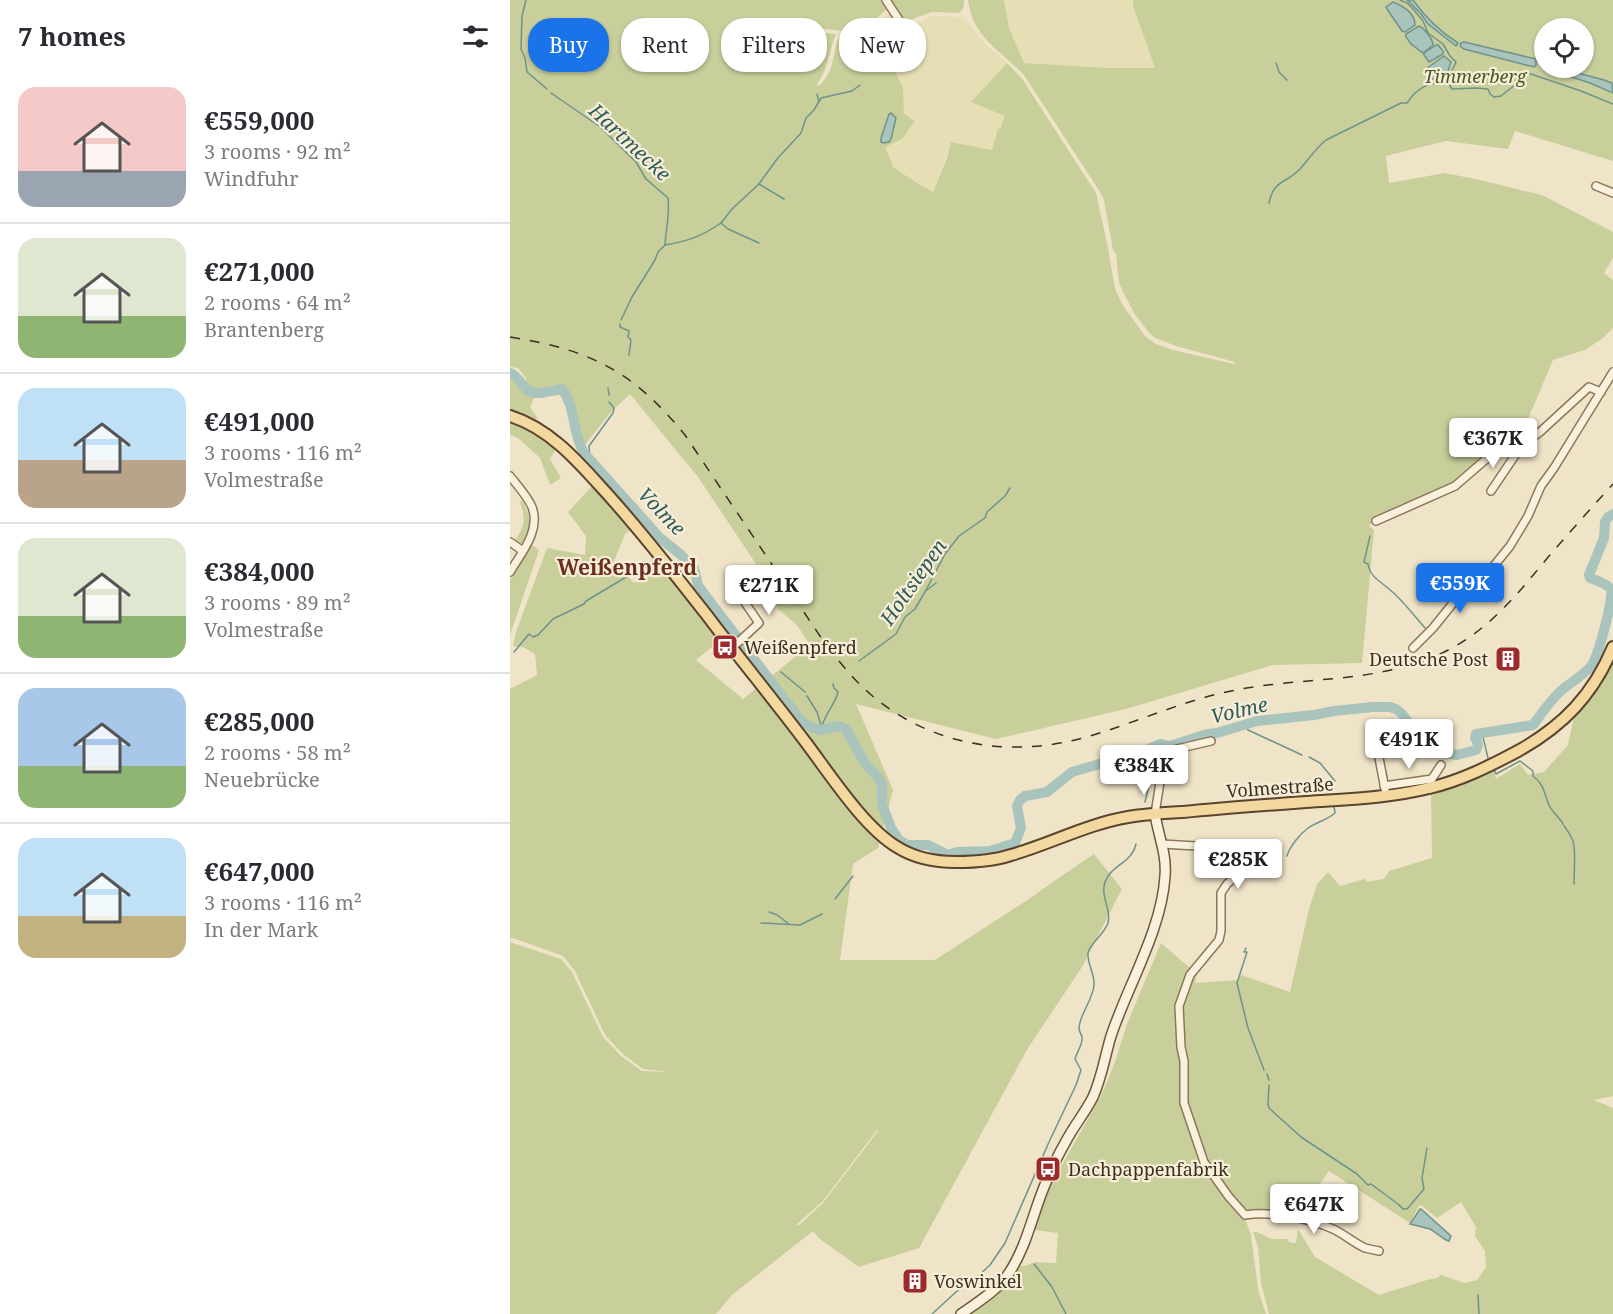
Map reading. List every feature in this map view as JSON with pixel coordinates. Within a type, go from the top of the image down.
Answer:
[{"type":"main road","points":[[510,416],[532,424],[547,434],[584,468],[625,512],[734,646]]},
{"type":"main road","name":"Volmestraße","points":[[734,646],[850,801],[880,836],[901,850],[936,862],[982,861],[1007,856],[1085,828],[1126,817],[1339,800],[1385,790],[1420,790],[1443,784],[1492,765],[1530,744],[1561,722],[1598,680],[1613,647]]},
{"type":"main road","points":[[961,1314],[996,1287],[1017,1261],[1051,1171],[1093,1098],[1099,1083],[1111,1036],[1158,914],[1166,876],[1164,853],[1155,814]]},
{"type":"street","points":[[886,0],[898,18]]},
{"type":"street","points":[[1596,186],[1613,193]]},
{"type":"street","points":[[1413,648],[1458,597],[1494,567],[1510,546],[1528,516],[1541,486],[1613,372]]},
{"type":"street","points":[[1491,491],[1522,445],[1540,432],[1589,387],[1601,392]]},
{"type":"street","points":[[1376,521],[1455,486],[1499,448],[1522,445]]},
{"type":"street","points":[[510,476],[532,508],[534,523],[531,538],[510,572]]},
{"type":"street","points":[[510,542],[523,551]]},
{"type":"street","points":[[734,646],[759,623],[737,591]]},
{"type":"street","points":[[1375,737],[1385,790],[1432,779],[1441,765]]},
{"type":"street","points":[[1155,814],[1160,782],[1168,755],[1177,749],[1211,741]]},
{"type":"street","points":[[1162,844],[1196,846],[1205,854],[1238,859],[1245,865],[1244,869],[1223,888],[1219,940],[1190,975],[1179,1005],[1184,1062],[1184,1103],[1204,1161],[1229,1197],[1245,1215],[1256,1213],[1315,1222],[1334,1229],[1364,1248],[1379,1251]]},
{"type":"shaded area","points":[[1004,0],[1133,0],[1133,6],[1155,68],[1024,63],[1009,28]]},
{"type":"shaded area","points":[[892,12],[897,18],[884,18]]},
{"type":"shaded area","points":[[932,16],[966,19],[982,41],[1007,63],[971,102],[1005,116],[1000,129],[998,128],[992,150],[951,142],[933,192],[894,168],[885,147],[902,139],[903,88],[896,72],[926,72],[926,19]]},
{"type":"green space","name":"Timmerberg","points":[[510,0],[883,0],[891,5],[877,18],[839,18],[839,31],[827,29],[827,18],[721,18],[721,72],[823,72],[817,84],[819,86],[831,68],[839,38],[839,72],[896,72],[903,88],[904,114],[915,121],[902,139],[885,147],[894,168],[933,192],[951,142],[992,150],[998,128],[1000,129],[1005,116],[971,102],[1007,63],[1023,80],[1096,193],[1115,289],[1122,304],[1145,336],[1156,344],[1173,350],[1234,364],[1235,362],[1155,338],[1134,313],[1119,282],[1116,254],[1113,250],[1104,200],[1100,192],[1024,75],[981,34],[975,24],[968,0],[1004,0],[1009,28],[1024,63],[1155,68],[1133,6],[1133,0],[1613,0],[1613,161],[1515,131],[1508,149],[1446,141],[1386,156],[1389,183],[1445,173],[1480,180],[1542,195],[1613,232],[1613,258],[1604,273],[1613,280],[1613,328],[1585,350],[1553,360],[1519,440],[1506,442],[1449,486],[1374,520],[1369,526],[1374,530],[1362,663],[1273,665],[1126,709],[996,739],[856,704],[893,790],[878,848],[853,864],[840,960],[935,960],[1094,854],[1122,889],[1082,967],[1028,1048],[919,1248],[859,1267],[820,1239],[813,1231],[732,1295],[716,1314],[510,1314],[510,942],[561,959],[572,972],[603,1037],[621,1056],[642,1071],[670,1072],[643,1069],[623,1054],[605,1035],[575,971],[563,956],[513,938],[510,939],[510,689],[537,675],[535,654],[523,647],[513,646],[547,548],[585,555],[586,536],[568,512],[593,485],[634,528],[625,534],[614,561],[634,583],[661,567],[719,641],[696,660],[743,699],[810,645],[797,625],[779,610],[760,570],[698,477],[630,394],[611,412],[583,447],[571,428],[569,404],[565,394],[558,387],[538,390],[530,407],[537,417],[536,422],[510,411],[510,373],[525,388],[526,378],[518,368],[510,367]],"holes":[[[877,1130],[823,1203],[798,1226],[797,1224],[823,1201]]]},
{"type":"green space","points":[[891,0],[964,0],[963,9],[959,13],[932,12],[915,18],[902,18]]},
{"type":"green space","points":[[827,33],[836,34],[827,61]]},
{"type":"green space","points":[[510,420],[557,447],[550,459],[561,478],[550,485],[540,458],[518,438],[510,435]]},
{"type":"green space","points":[[522,500],[530,528],[522,543],[515,541],[524,522],[520,502]]},
{"type":"green space","points":[[531,544],[539,550],[510,635],[510,580]]},
{"type":"green space","points":[[1613,662],[1613,1096],[1594,1100],[1613,1108],[1613,1314],[1269,1314],[1261,1283],[1258,1247],[1253,1232],[1272,1239],[1288,1239],[1289,1242],[1296,1243],[1298,1229],[1315,1257],[1379,1295],[1441,1275],[1465,1283],[1477,1280],[1486,1267],[1485,1251],[1475,1236],[1476,1227],[1461,1202],[1437,1218],[1421,1205],[1410,1223],[1329,1171],[1315,1191],[1328,1200],[1324,1207],[1331,1226],[1304,1218],[1244,1216],[1251,1235],[1258,1289],[1266,1314],[968,1314],[1003,1287],[1019,1266],[1036,1262],[1056,1263],[1058,1233],[1035,1230],[1041,1202],[1101,1096],[1127,1024],[1161,943],[1197,974],[1195,983],[1237,980],[1241,975],[1290,992],[1309,909],[1317,884],[1328,872],[1340,886],[1365,879],[1367,882],[1384,879],[1389,871],[1432,858],[1431,793],[1493,767],[1496,779],[1520,764],[1528,775],[1544,772],[1568,745],[1574,717],[1587,705]]},
{"type":"water","points":[[1407,0],[1413,0],[1433,24],[1458,43],[1456,46],[1428,24]]},
{"type":"water","points":[[1393,2],[1413,17],[1415,25],[1405,32],[1386,7]]},
{"type":"water","points":[[1419,26],[1428,34],[1433,45],[1423,53],[1406,37],[1406,34]]},
{"type":"water","points":[[1461,43],[1534,59],[1534,67],[1464,49],[1460,46]]},
{"type":"water","points":[[1436,45],[1443,51],[1443,54],[1429,62],[1424,53]]},
{"type":"water","points":[[1444,56],[1451,62],[1446,77],[1432,79],[1426,69]]},
{"type":"water","points":[[1594,77],[1612,83],[1613,93],[1574,78]]},
{"type":"water","points":[[891,113],[896,118],[891,139],[883,143],[881,138]]},
{"type":"water","points":[[1420,1209],[1451,1236],[1449,1241],[1430,1229],[1410,1224]]},
{"type":"waterway","name":"Hartmecke","points":[[526,0],[522,16],[521,49],[527,72],[547,89]]},
{"type":"waterway","points":[[1400,0],[1413,9],[1423,21],[1428,33],[1443,44],[1456,62],[1449,84],[1452,89],[1488,89],[1494,97],[1501,96],[1516,84],[1517,75],[1525,72],[1613,104]]},
{"type":"waterway","points":[[1276,63],[1279,72],[1287,80]]},
{"type":"waterway","points":[[1269,203],[1277,186],[1295,174],[1326,140],[1401,103],[1407,103],[1424,86],[1436,83],[1448,84]]},
{"type":"waterway","points":[[721,223],[732,209],[759,184],[777,159],[801,133],[806,118],[821,98],[852,91],[860,85]]},
{"type":"waterway","name":"Hartmecke","points":[[551,93],[599,126],[636,162],[646,179],[668,198],[665,245],[658,252],[621,320]]},
{"type":"waterway","points":[[817,94],[819,102]]},
{"type":"waterway","points":[[759,184],[784,199]]},
{"type":"waterway","points":[[665,245],[695,237],[721,223],[728,229],[759,243]]},
{"type":"waterway","name":"Hartmecke","points":[[620,324],[620,327],[629,331],[628,337],[631,340],[629,355]]},
{"type":"waterway","name":"Volme","points":[[510,373],[533,393],[562,389],[570,404],[577,437],[584,453],[660,538],[694,568],[698,585],[801,721],[820,730],[839,726],[846,729],[864,762],[882,784],[882,804],[891,828],[899,840],[908,845],[928,845],[948,855],[957,852],[990,851],[1015,843],[1021,828],[1017,806],[1020,800],[1025,796],[1047,792],[1072,772],[1144,751],[1160,744],[1170,746],[1257,721],[1334,711],[1390,707],[1402,714],[1430,746],[1443,753],[1457,755],[1476,750],[1478,746],[1476,734],[1533,725],[1555,697],[1586,672],[1595,659],[1608,615],[1611,589],[1590,578],[1589,575],[1604,538],[1605,522],[1613,514]]},
{"type":"waterway","name":"Hartmecke","points":[[608,388],[609,395]]},
{"type":"waterway","name":"Hartmecke","points":[[590,459],[589,446],[613,413],[614,408],[609,402]]},
{"type":"waterway","name":"Holtsiepen","points":[[859,661],[896,634],[905,617],[915,609],[945,554],[959,536],[985,518],[987,512],[1005,496],[1010,488]]},
{"type":"waterway","points":[[1370,536],[1364,562],[1368,564],[1373,576],[1399,598],[1426,629]]},
{"type":"waterway","points":[[514,652],[529,634],[533,637],[538,635],[553,619],[584,604],[653,561],[655,557]]},
{"type":"waterway","name":"Holtsiepen","points":[[927,590],[936,583]]},
{"type":"waterway","points":[[781,672],[805,692]]},
{"type":"waterway","name":"Holtsiepen","points":[[821,730],[838,692],[833,684]]},
{"type":"waterway","points":[[807,696],[817,712],[821,725]]},
{"type":"waterway","points":[[1244,725],[1248,730],[1302,755]]},
{"type":"waterway","points":[[1482,733],[1488,758]]},
{"type":"waterway","points":[[1145,802],[1160,756],[1170,746]]},
{"type":"waterway","points":[[1309,757],[1320,763],[1335,781]]},
{"type":"waterway","points":[[1494,769],[1496,774],[1520,761],[1533,771],[1533,776],[1542,786],[1550,808],[1573,841],[1574,884]]},
{"type":"waterway","points":[[1287,856],[1293,844],[1305,831],[1335,813],[1334,806]]},
{"type":"waterway","points":[[932,1314],[990,1265],[1005,1243],[1076,1085],[1081,1070],[1075,1059],[1082,1040],[1080,1022],[1094,985],[1088,953],[1106,927],[1109,918],[1104,893],[1105,882],[1108,876],[1130,856],[1136,844]]},
{"type":"waterway","points":[[835,899],[853,876]]},
{"type":"waterway","points":[[769,912],[789,924]]},
{"type":"waterway","points":[[761,923],[800,925],[822,914]]},
{"type":"waterway","points":[[1246,948],[1244,952],[1247,952],[1237,983],[1248,1028],[1264,1070]]},
{"type":"waterway","points":[[1267,1074],[1269,1080]]},
{"type":"waterway","points":[[1269,1085],[1269,1108],[1301,1137],[1357,1174],[1368,1185],[1371,1184],[1403,1209],[1407,1209],[1424,1189],[1422,1178],[1427,1148]]},
{"type":"waterway","points":[[1034,1264],[1052,1287],[1066,1314]]},
{"type":"waterway","points":[[1478,1295],[1479,1314]]},
{"type":"railway","points":[[510,337],[539,342],[587,357],[628,379],[666,413],[685,435],[824,642],[869,693],[916,724],[942,735],[996,746],[1051,745],[1099,733],[1216,694],[1263,686],[1372,674],[1425,660],[1465,640],[1492,619],[1516,595],[1613,484]]},
{"type":"place","name":"Weißenpferd","points":[[725,647]]},
{"type":"place","name":"Deutsche Post","points":[[1508,659]]},
{"type":"place","name":"Dachpappenfabrik","points":[[1048,1169]]},
{"type":"place","name":"Voswinkel","points":[[915,1281]]},
{"type":"district","name":"Weißenpferd","points":[[627,567]]}]
